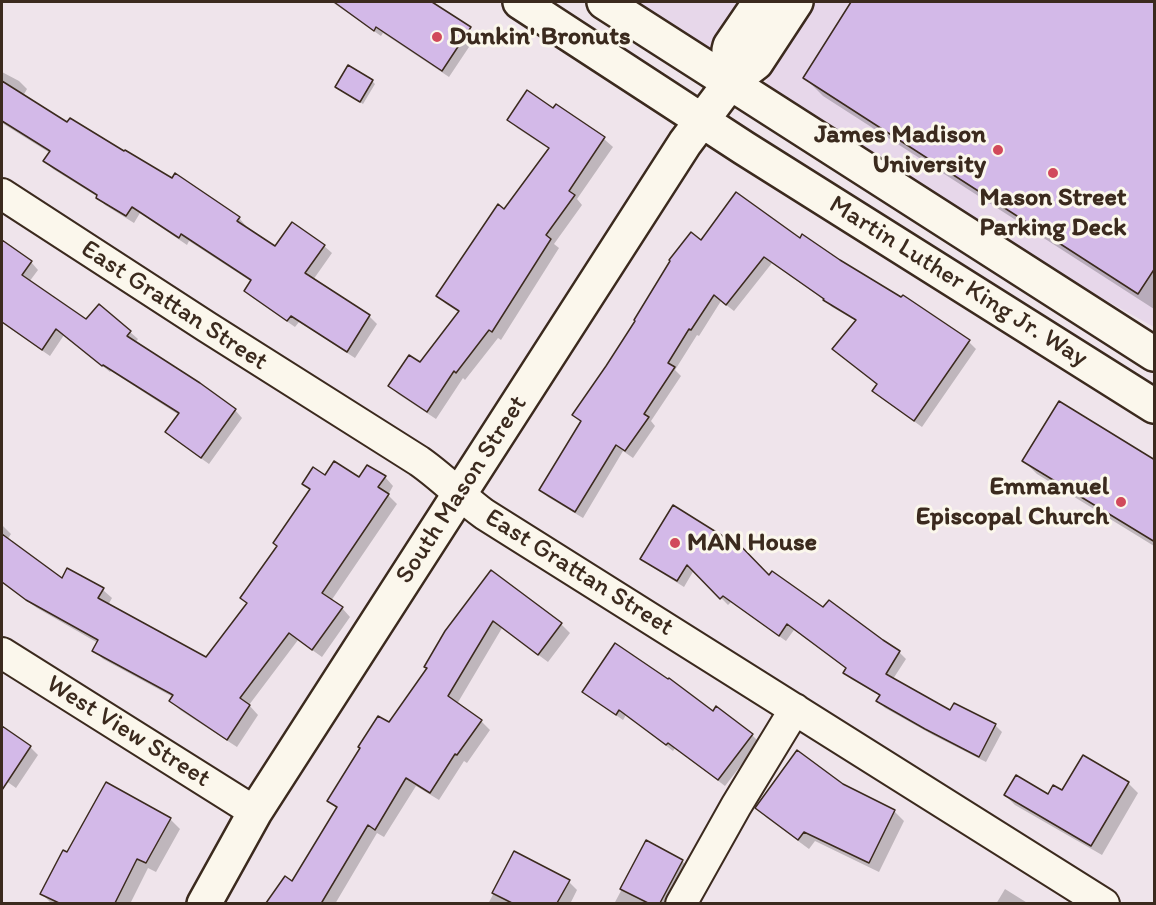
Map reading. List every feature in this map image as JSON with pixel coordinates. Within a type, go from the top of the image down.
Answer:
[{"type":"main road","name":"Martin Luther King Jr. Way","points":[[520,2],[702,120],[1155,406]]},
{"type":"main road","name":"Martin Luther King Jr. Way","points":[[604,2],[1155,354]]},
{"type":"main road","points":[[730,83],[729,50],[760,2]]},
{"type":"main road","name":"South Mason Street","points":[[204,903],[255,812],[685,143],[730,83],[756,63],[796,2]]},
{"type":"street","name":"East Grattan Street","points":[[2,194],[419,461],[438,474],[484,514],[1104,903]]},
{"type":"street","name":"West View Street","points":[[2,653],[255,812]]},
{"type":"street","points":[[681,903],[795,709]]},
{"type":"shaded area","name":"James Madison University","points":[[630,2],[1154,2],[1154,327],[915,195],[763,93],[768,76],[676,31]]},
{"type":"building","points":[[334,2],[432,2],[471,27],[442,71],[376,27],[374,31]]},
{"type":"building","name":"James Madison University","points":[[851,2],[1155,2],[1155,268],[1138,294],[803,78]]},
{"type":"building","points":[[348,65],[373,80],[360,102],[335,87]]},
{"type":"building","points":[[2,81],[67,122],[70,118],[172,178],[175,173],[240,217],[237,221],[275,246],[292,222],[325,245],[305,273],[370,315],[347,352],[291,316],[287,321],[244,291],[251,280],[181,234],[179,238],[132,207],[126,216],[43,161],[50,151],[2,121]]},
{"type":"building","points":[[527,90],[553,108],[556,104],[605,137],[569,191],[575,195],[546,235],[551,239],[492,332],[489,330],[456,373],[454,371],[427,412],[388,386],[409,355],[420,362],[459,311],[436,296],[498,204],[504,209],[549,148],[507,120]]},
{"type":"building","points":[[736,192],[800,238],[802,234],[901,297],[903,295],[970,340],[914,421],[872,391],[877,384],[832,349],[856,320],[823,300],[764,257],[726,305],[714,295],[668,363],[675,367],[644,414],[649,417],[625,451],[616,445],[575,512],[539,490],[581,421],[572,415],[635,321],[669,260],[691,232],[701,240]]},
{"type":"building","points":[[2,240],[32,261],[22,275],[86,319],[99,304],[131,331],[127,336],[236,409],[201,458],[165,432],[179,413],[102,366],[56,329],[42,350],[2,322]]},
{"type":"building","name":"Emmanuel Episcopal Church","points":[[1059,401],[1155,460],[1155,542],[1022,461]]},
{"type":"building","points":[[334,461],[359,477],[367,465],[386,476],[378,487],[389,494],[322,593],[343,607],[312,650],[289,633],[240,698],[250,705],[227,740],[169,701],[173,695],[92,651],[98,640],[26,600],[2,582],[2,534],[62,578],[67,568],[104,588],[98,598],[206,657],[247,603],[240,598],[277,546],[273,543],[310,489],[302,484],[313,467],[325,475]]},
{"type":"building","points":[[673,505],[729,540],[732,537],[769,575],[772,571],[823,607],[829,600],[900,651],[886,674],[950,710],[954,703],[996,724],[979,757],[876,701],[880,695],[843,673],[846,668],[787,624],[779,636],[723,596],[720,599],[687,565],[677,581],[640,559]]},
{"type":"building","points":[[491,570],[562,623],[538,655],[493,621],[448,696],[482,720],[457,755],[455,754],[430,793],[406,778],[375,830],[368,825],[322,902],[324,903],[266,903],[285,876],[292,881],[337,807],[327,801],[378,716],[389,722],[427,668],[424,667],[445,631]]},
{"type":"building","points":[[615,643],[669,678],[713,711],[716,706],[753,734],[718,780],[619,710],[616,715],[582,692]]},
{"type":"building","points":[[2,726],[31,746],[2,790]]},
{"type":"building","points":[[797,750],[843,784],[895,810],[869,863],[804,832],[798,840],[755,808]]},
{"type":"building","points":[[1083,755],[1129,782],[1091,846],[1004,795],[1016,775],[1048,794],[1053,785],[1062,790]]},
{"type":"building","points":[[106,782],[171,818],[146,863],[137,859],[115,903],[59,903],[40,894],[63,850],[67,852]]},
{"type":"building","points":[[646,840],[683,860],[660,903],[648,903],[620,889]]},
{"type":"building","points":[[514,851],[570,880],[557,903],[512,903],[492,893]]},
{"type":"place","name":"Dunkin' Bronuts","points":[[437,37]]},
{"type":"place","name":"James Madison University","points":[[998,150]]},
{"type":"place","name":"Mason Street Parking Deck","points":[[1053,173]]},
{"type":"place","name":"Emmanuel Episcopal Church","points":[[1121,502]]},
{"type":"place","name":"MAN House","points":[[675,543]]}]
